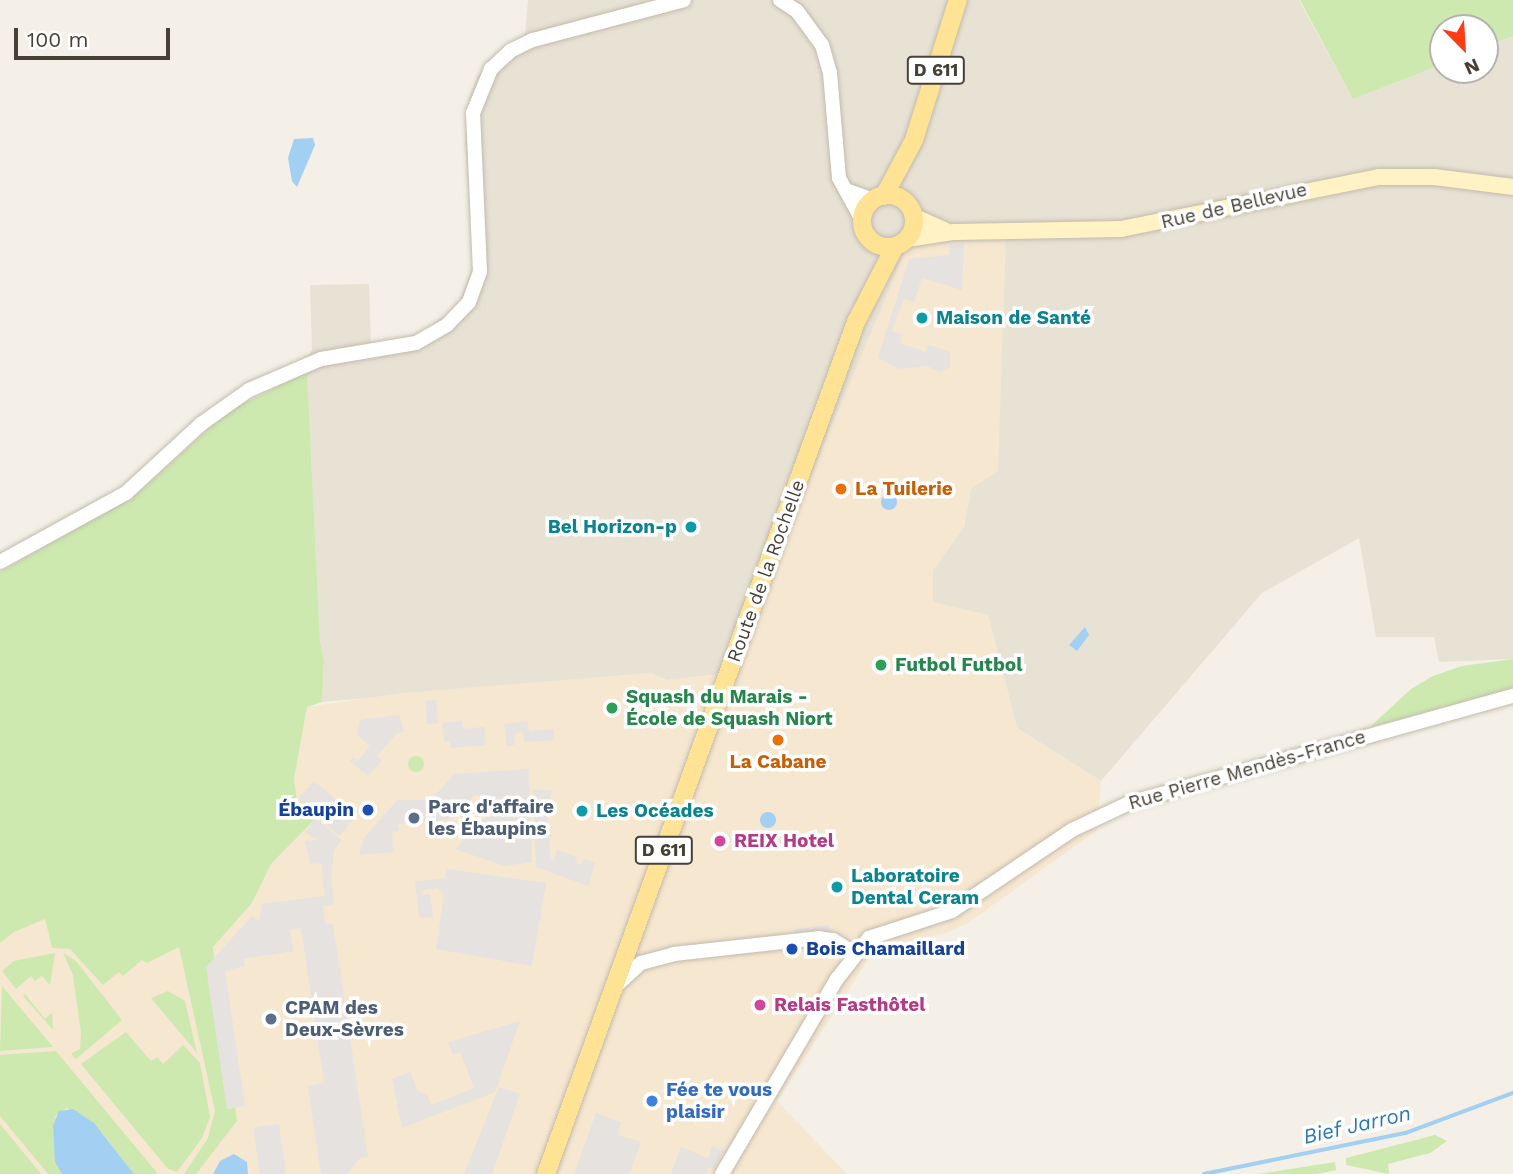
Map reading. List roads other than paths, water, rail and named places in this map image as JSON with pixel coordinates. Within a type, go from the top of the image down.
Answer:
[{"type":"main road","name":"D 611","points":[[909,209],[914,140],[958,0]]},
{"type":"main road","name":"D 611","points":[[879,198],[914,140]]},
{"type":"main road","name":"Rue de Bellevue","points":[[901,242],[954,232],[1121,229],[1379,177],[1434,177],[1513,187]]},
{"type":"main road","points":[[879,198],[909,209],[901,242],[880,246],[868,238],[862,220],[879,198]]},
{"type":"main road","name":"Rue de Bellevue","points":[[909,209],[928,226],[954,232]]},
{"type":"main road","name":"Route de la Rochelle","points":[[546,1174],[856,322],[870,256],[868,238]]},
{"type":"main road","name":"Route de la Rochelle","points":[[856,322],[901,242]]},
{"type":"street","points":[[0,562],[126,493],[201,424],[249,390],[321,359],[416,342],[447,325],[469,302],[480,272],[473,113],[491,69],[510,51],[533,40],[684,0]]},
{"type":"street","points":[[780,0],[811,26],[827,58],[842,187],[862,220]]},
{"type":"street","points":[[842,187],[879,198]]},
{"type":"street","name":"Rue Pierre Mendès-France","points":[[854,953],[879,933],[933,918],[971,900],[1072,830],[1129,803],[1513,696]]},
{"type":"street","points":[[614,988],[633,968],[652,959],[739,947],[828,939],[854,953],[722,1174]]},
{"type":"water","points":[[313,138],[315,145],[297,187],[292,181],[288,158],[294,139]]},
{"type":"water","points":[[889,494],[895,496],[895,508],[889,510],[883,508],[881,502],[883,496]]},
{"type":"water","points":[[1085,627],[1089,635],[1077,651],[1069,645]]},
{"type":"water","points":[[768,812],[774,814],[774,826],[768,828],[762,826],[760,820],[762,814]]},
{"type":"water","points":[[73,1109],[94,1123],[134,1174],[62,1174],[55,1162],[53,1125],[59,1111]]},
{"type":"water","points":[[234,1154],[247,1162],[248,1174],[213,1174],[220,1161]]},
{"type":"waterway","name":"Bief Jarron","points":[[1204,1174],[1406,1133],[1513,1093]]},
{"type":"place","name":"Maison de Santé","points":[[922,318]]},
{"type":"place","name":"La Tuilerie","points":[[841,489]]},
{"type":"place","name":"Bel Horizon-p","points":[[691,527]]},
{"type":"place","name":"Futbol Futbol","points":[[881,665]]},
{"type":"place","name":"Squash du Marais - École de Squash Niort","points":[[612,708]]},
{"type":"place","name":"La Cabane","points":[[778,740]]},
{"type":"place","name":"Ébaupin","points":[[368,810]]},
{"type":"place","name":"Les Océades","points":[[582,811]]},
{"type":"place","name":"Parc d'affaire les Ébaupins","points":[[414,818]]},
{"type":"place","name":"REIX Hotel","points":[[720,841]]},
{"type":"place","name":"Laboratoire Dental Ceram","points":[[837,887]]},
{"type":"place","name":"Bois Chamaillard","points":[[792,949]]},
{"type":"place","name":"Relais Fasthôtel","points":[[760,1005]]},
{"type":"place","name":"CPAM des Deux-Sèvres","points":[[271,1019]]},
{"type":"place","name":"Fée te vous plaisir","points":[[652,1101]]}]
